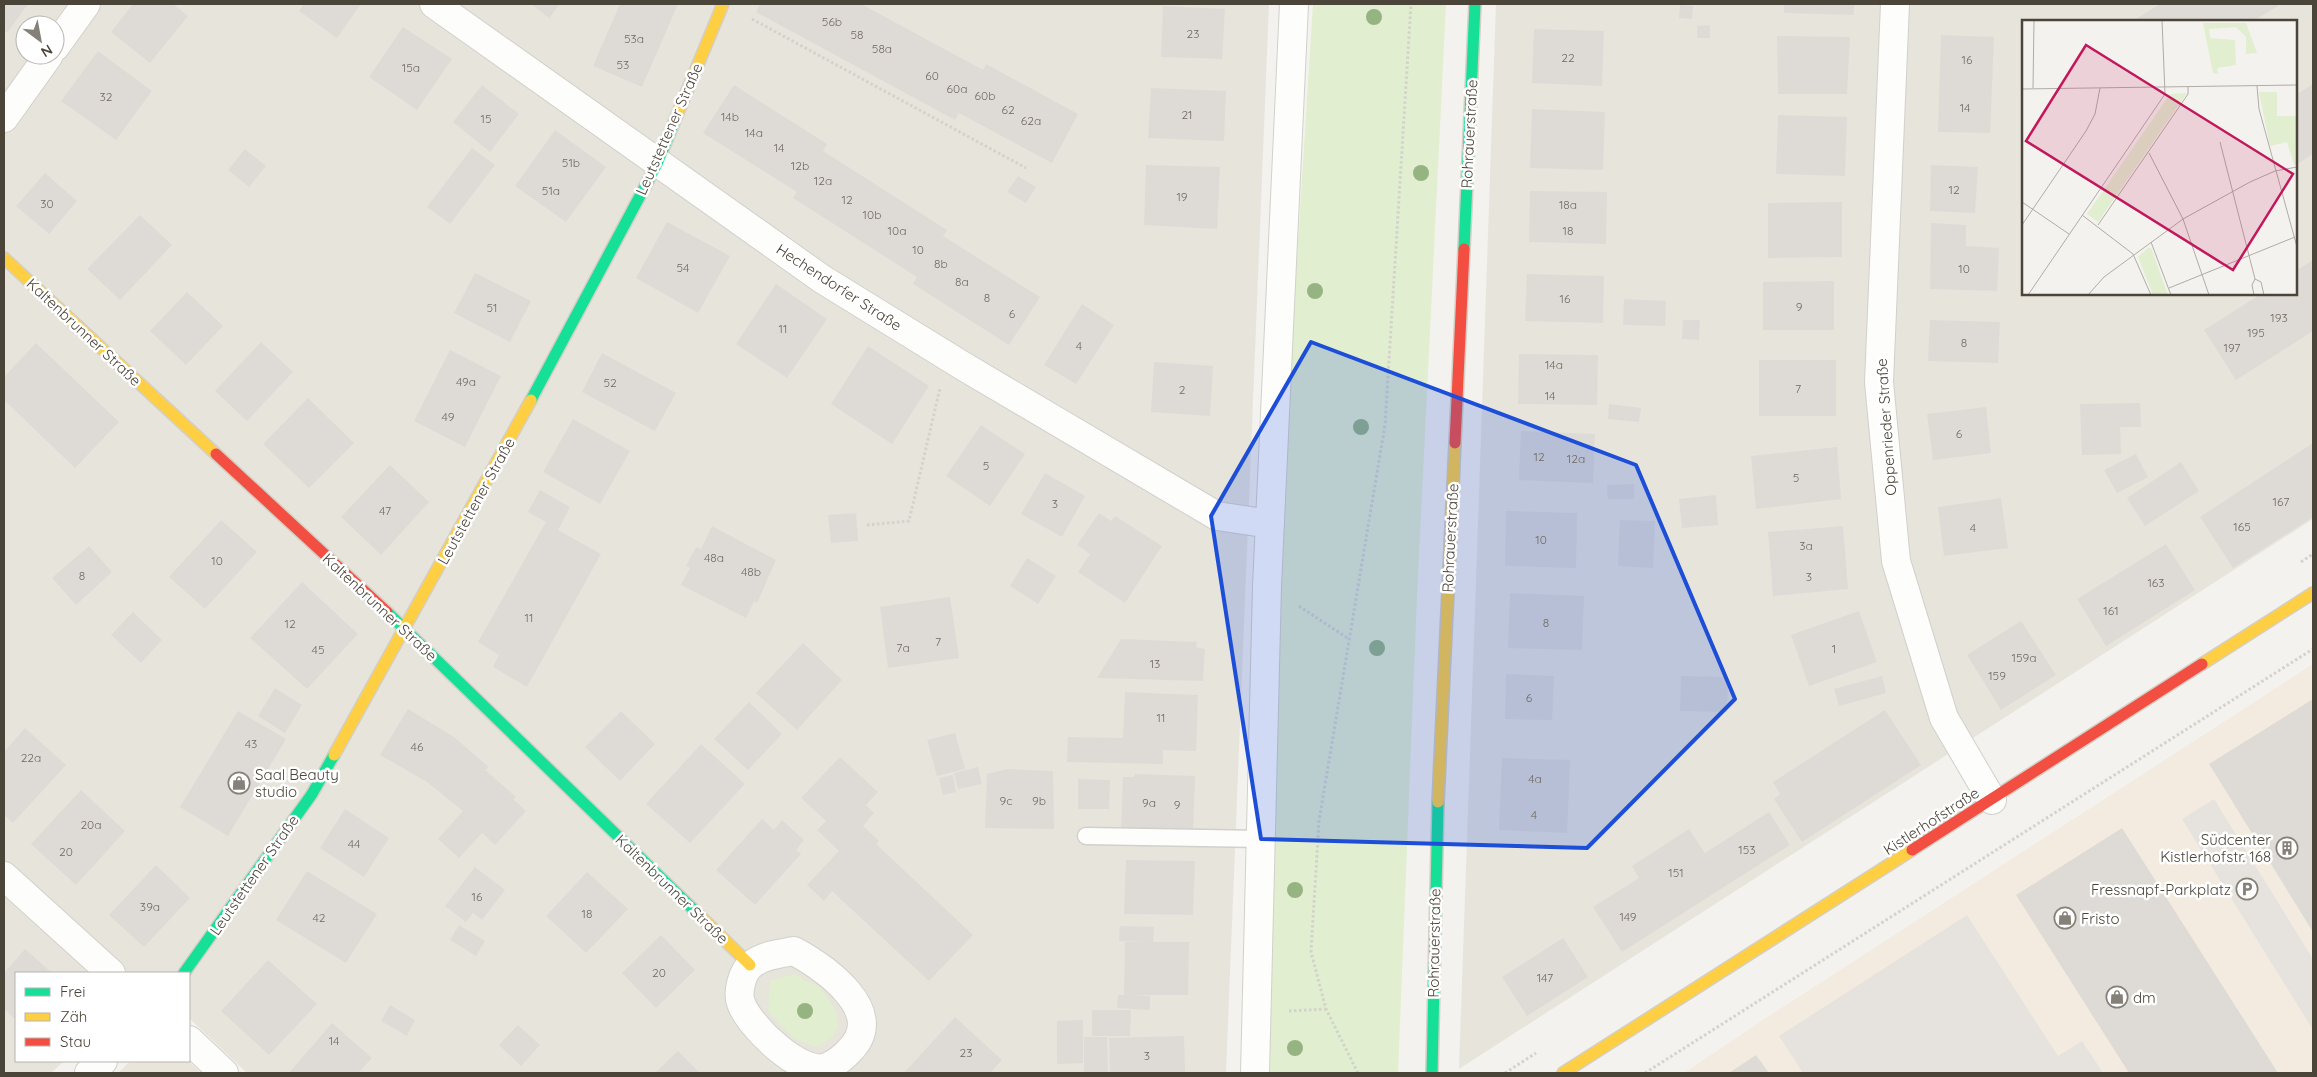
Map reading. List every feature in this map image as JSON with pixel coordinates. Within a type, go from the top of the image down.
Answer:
[{"type":"street","points":[[65,33],[86,4]]},
{"type":"street","name":"Hechendorfer Straße","points":[[434,4],[657,164],[822,279],[947,356],[1217,516],[1270,524]]},
{"type":"street","name":"Leutstettener Straße","points":[[185,972],[312,794],[405,629],[577,317],[657,164],[722,4]]},
{"type":"street","points":[[1255,1073],[1258,1013],[1267,586],[1294,4]]},
{"type":"street","name":"Rohrauerstraße","points":[[1432,1073],[1435,878],[1475,4]]},
{"type":"street","name":"Oppenrieder Straße","points":[[1895,4],[1879,382],[1896,561],[1944,718],[1992,800]]},
{"type":"street","points":[[4,118],[42,65]]},
{"type":"street","name":"Kaltenbrunner Straße","points":[[4,258],[405,629],[750,965]]},
{"type":"street","name":"Kistlerhofstraße","points":[[1563,1073],[2313,593]]},
{"type":"street","points":[[4,876],[110,972]]},
{"type":"street","points":[[794,951],[814,962],[849,992],[858,1009],[863,1028],[858,1042],[839,1062],[821,1070],[802,1064],[785,1055],[753,1023],[740,1002],[741,981],[750,965],[770,955],[794,951]]},
{"type":"street","points":[[190,1041],[224,1073]]},
{"type":"street","points":[[89,1073],[102,1062]]},
{"type":"lane","points":[[1086,836],[1261,839]]},
{"type":"path","points":[[722,4],[1026,168]]},
{"type":"path","points":[[1358,1073],[1326,1009],[1311,952],[1319,821],[1385,425],[1411,4]]},
{"type":"path","points":[[867,525],[910,522],[947,356]]},
{"type":"path","points":[[1267,586],[1349,639]]},
{"type":"path","points":[[1645,1073],[2313,649]]},
{"type":"path","points":[[1258,1013],[1326,1009]]},
{"type":"highlighted area","points":[[1311,342],[1636,465],[1735,699],[1587,848],[1261,839],[1211,516]]},
{"type":"shaded area","points":[[4,4],[1269,4],[1226,1073],[247,1073],[190,1019],[190,972],[15,972],[15,1062],[63,1062],[51,1073],[4,1073]]},
{"type":"shaded area","points":[[1496,4],[2313,4],[2313,519],[1459,1069]]},
{"type":"shaded area","points":[[2313,664],[2313,1073],[1684,1073],[1766,1018]]},
{"type":"shaded area","name":"Fressnapf-Parkplatz","points":[[2214,799],[2313,959],[2313,1030],[2182,819]]},
{"type":"shaded area","points":[[1967,915],[2058,1056],[2082,1041],[2103,1073],[1803,1073],[1779,1036]]},
{"type":"shaded area","points":[[129,1062],[189,1062],[201,1073],[118,1073]]},
{"type":"green space","points":[[1313,4],[1446,4],[1417,597],[1398,1073],[1268,1073],[1283,481]]},
{"type":"green space","points":[[794,974],[821,988],[836,1011],[838,1027],[832,1038],[816,1047],[793,1038],[768,1011],[770,981]]},
{"type":"building","points":[[4,4],[28,4],[20,15],[15,15],[15,22],[7,33],[4,30]]},
{"type":"building","points":[[133,4],[173,4],[188,16],[150,63],[111,32]]},
{"type":"building","points":[[304,4],[361,4],[337,38],[299,11]]},
{"type":"building","points":[[531,4],[560,4],[549,18]]},
{"type":"building","points":[[620,4],[678,4],[642,87],[593,66]]},
{"type":"building","points":[[760,4],[861,4],[983,70],[986,64],[1078,114],[1052,163],[959,113],[955,120],[756,12]]},
{"type":"building","points":[[1784,4],[1854,4],[1854,15],[1784,13]]},
{"type":"building","points":[[2160,4],[2277,4],[2278,6],[2255,20],[2135,20]]},
{"type":"building","points":[[1680,5],[1693,6],[1692,19],[1679,18]]},
{"type":"building","points":[[1163,6],[1225,9],[1222,59],[1161,57]]},
{"type":"building","points":[[1710,25],[1710,38],[1697,38],[1697,26]]},
{"type":"building","points":[[403,27],[452,59],[417,110],[369,77]]},
{"type":"building","points":[[1534,29],[1604,31],[1602,86],[1532,83]]},
{"type":"building","points":[[1941,35],[1994,37],[1990,133],[1938,132]]},
{"type":"building","points":[[1777,36],[1850,37],[1847,94],[1778,94]]},
{"type":"building","points":[[98,51],[152,91],[116,140],[61,101]]},
{"type":"building","points":[[2313,84],[2313,154],[2297,164],[2297,94]]},
{"type":"building","points":[[482,85],[519,114],[490,152],[453,122]]},
{"type":"building","points":[[734,85],[827,144],[823,151],[947,230],[943,236],[1040,297],[1009,345],[913,284],[917,277],[793,198],[797,192],[703,133]]},
{"type":"building","points":[[1151,88],[1226,91],[1224,141],[1148,138]]},
{"type":"building","points":[[1532,109],[1605,112],[1603,170],[1530,168]]},
{"type":"building","points":[[1778,115],[1847,117],[1845,176],[1776,174]]},
{"type":"building","points":[[555,130],[606,167],[566,222],[515,186]]},
{"type":"building","points":[[472,148],[495,165],[450,224],[427,207]]},
{"type":"building","points":[[245,149],[266,166],[249,187],[228,170]]},
{"type":"building","points":[[1146,165],[1220,167],[1217,229],[1144,225]]},
{"type":"building","points":[[1931,165],[1978,167],[1975,213],[1930,211]]},
{"type":"building","points":[[45,173],[77,201],[49,234],[16,206]]},
{"type":"building","points":[[1018,176],[1036,187],[1026,203],[1007,192]]},
{"type":"building","points":[[1530,191],[1607,192],[1606,244],[1529,242]]},
{"type":"building","points":[[1842,202],[1842,257],[1768,258],[1768,203]]},
{"type":"building","points":[[140,215],[172,245],[120,300],[87,269]]},
{"type":"building","points":[[667,222],[730,256],[698,313],[636,278]]},
{"type":"building","points":[[1931,223],[1966,225],[1966,246],[1999,248],[1997,291],[1930,289]]},
{"type":"building","points":[[2313,260],[2313,331],[2236,380],[2204,330],[2259,295],[2297,295],[2297,270]]},
{"type":"building","points":[[475,273],[531,301],[510,342],[454,313]]},
{"type":"building","points":[[1527,274],[1604,276],[1603,323],[1525,321]]},
{"type":"building","points":[[1834,281],[1834,330],[1763,330],[1763,282]]},
{"type":"building","points":[[776,284],[827,319],[787,378],[736,344]]},
{"type":"building","points":[[187,292],[223,326],[186,365],[150,331]]},
{"type":"building","points":[[1624,299],[1666,301],[1665,326],[1623,325]]},
{"type":"building","points":[[1082,304],[1114,325],[1076,384],[1044,365]]},
{"type":"building","points":[[1683,320],[1700,320],[1699,340],[1682,339]]},
{"type":"building","points":[[1930,320],[2000,322],[1998,363],[1928,361]]},
{"type":"building","points":[[261,342],[293,372],[247,421],[215,391]]},
{"type":"building","points":[[36,343],[119,422],[75,468],[4,400],[4,377]]},
{"type":"building","points":[[868,346],[929,386],[892,444],[831,404]]},
{"type":"building","points":[[450,350],[501,376],[465,447],[414,421]]},
{"type":"building","points":[[602,353],[676,393],[655,431],[582,392]]},
{"type":"building","points":[[1519,354],[1598,355],[1597,405],[1518,404]]},
{"type":"building","points":[[1759,360],[1836,360],[1836,416],[1759,416]]},
{"type":"building","points":[[1154,362],[1213,366],[1210,416],[1151,412]]},
{"type":"building","points":[[308,398],[354,443],[309,488],[263,444]]},
{"type":"building","points":[[2140,403],[2141,427],[2120,427],[2121,454],[2082,455],[2080,404]]},
{"type":"building","points":[[1609,404],[1641,408],[1639,422],[1608,419]]},
{"type":"building","points":[[1986,407],[1991,453],[1933,460],[1927,414]]},
{"type":"building","points":[[573,419],[630,451],[600,504],[543,472]]},
{"type":"building","points":[[981,425],[1025,454],[990,506],[946,476]]},
{"type":"building","points":[[1521,431],[1595,434],[1593,483],[1519,480]]},
{"type":"building","points":[[2313,443],[2313,517],[2233,568],[2200,517]]},
{"type":"building","points":[[1837,447],[1841,499],[1756,509],[1751,456]]},
{"type":"building","points":[[2136,454],[2148,477],[2117,493],[2104,470]]},
{"type":"building","points":[[2181,462],[2199,491],[2145,526],[2127,498]]},
{"type":"building","points":[[390,465],[429,502],[381,555],[341,517]]},
{"type":"building","points":[[1045,473],[1085,496],[1062,537],[1021,514]]},
{"type":"building","points":[[1634,484],[1634,499],[1608,499],[1607,485]]},
{"type":"building","points":[[540,490],[570,507],[558,530],[601,554],[527,687],[493,667],[499,655],[478,642],[546,522],[528,512]]},
{"type":"building","points":[[1716,495],[1718,525],[1682,528],[1679,499]]},
{"type":"building","points":[[2001,498],[2008,548],[1944,556],[1938,507]]},
{"type":"building","points":[[1506,511],[1577,513],[1576,568],[1505,566]]},
{"type":"building","points":[[856,513],[858,541],[831,543],[828,515]]},
{"type":"building","points":[[1099,513],[1111,521],[1115,516],[1162,546],[1125,603],[1078,572],[1090,554],[1077,545]]},
{"type":"building","points":[[221,520],[257,552],[205,609],[169,577]]},
{"type":"building","points":[[1620,520],[1655,521],[1653,568],[1618,566]]},
{"type":"building","points":[[712,526],[776,560],[757,603],[754,601],[746,618],[681,585],[690,568],[686,566],[696,547],[701,549]]},
{"type":"building","points":[[1843,526],[1848,589],[1773,596],[1768,532]]},
{"type":"building","points":[[2166,544],[2195,590],[2106,646],[2077,599]]},
{"type":"building","points":[[89,546],[112,572],[76,605],[52,578]]},
{"type":"building","points":[[1027,558],[1056,576],[1038,604],[1010,586]]},
{"type":"building","points":[[302,582],[358,634],[307,689],[250,638]]},
{"type":"building","points":[[1510,593],[1584,596],[1582,650],[1508,648]]},
{"type":"building","points":[[950,597],[959,658],[888,668],[880,607]]},
{"type":"building","points":[[1859,611],[1877,662],[1809,686],[1791,635]]},
{"type":"building","points":[[133,612],[162,640],[141,663],[111,635]]},
{"type":"building","points":[[2021,621],[2056,675],[2001,710],[1967,655]]},
{"type":"building","points":[[1121,639],[1197,642],[1196,647],[1205,649],[1203,681],[1097,678]]},
{"type":"building","points":[[803,643],[842,680],[797,730],[756,693]]},
{"type":"building","points":[[1506,674],[1554,676],[1552,720],[1505,719]]},
{"type":"building","points":[[1681,676],[1728,677],[1727,712],[1680,711]]},
{"type":"building","points":[[1882,676],[1886,693],[1839,706],[1834,689]]},
{"type":"building","points":[[275,688],[302,705],[285,733],[258,716]]},
{"type":"building","points":[[1125,692],[1198,695],[1196,751],[1163,750],[1163,764],[1067,762],[1068,737],[1123,738]]},
{"type":"building","name":"Südcenter Kistlerhofstr. 168","points":[[2313,699],[2313,932],[2209,764]]},
{"type":"building","points":[[749,702],[782,734],[748,770],[714,739]]},
{"type":"building","points":[[408,709],[454,737],[489,767],[485,770],[516,797],[513,799],[526,811],[495,845],[482,833],[459,858],[438,839],[463,811],[427,782],[380,755]]},
{"type":"building","points":[[1885,710],[1921,765],[1802,842],[1774,799],[1780,794],[1773,782]]},
{"type":"building","points":[[238,711],[286,739],[228,836],[180,807]]},
{"type":"building","points":[[621,711],[655,744],[620,781],[585,747]]},
{"type":"building","points":[[25,728],[66,765],[13,823],[4,815],[4,752]]},
{"type":"building","points":[[955,733],[965,769],[937,776],[927,740]]},
{"type":"building","points":[[701,744],[745,784],[690,843],[646,804]]},
{"type":"building","points":[[840,757],[878,792],[866,805],[874,813],[863,826],[879,841],[876,844],[973,935],[929,981],[832,891],[824,901],[807,885],[839,851],[817,830],[826,821],[801,798]]},
{"type":"building","points":[[1502,758],[1570,760],[1567,833],[1499,830]]},
{"type":"building","points":[[978,767],[982,784],[958,789],[954,773]]},
{"type":"building","points":[[1007,769],[1053,771],[1054,829],[985,828],[987,774]]},
{"type":"building","points":[[1135,774],[1195,776],[1193,832],[1121,830],[1123,777],[1134,777]]},
{"type":"building","points":[[953,775],[956,792],[943,795],[939,778]]},
{"type":"building","points":[[1078,779],[1110,780],[1109,809],[1078,809]]},
{"type":"building","points":[[81,790],[125,831],[76,885],[31,844]]},
{"type":"building","points":[[345,809],[389,838],[364,877],[320,848]]},
{"type":"building","points":[[1769,812],[1790,845],[1622,952],[1593,907],[1639,878],[1632,866],[1689,829],[1705,853]]},
{"type":"building","points":[[762,819],[774,830],[782,820],[804,840],[796,850],[801,854],[755,905],[716,870]]},
{"type":"building","points":[[2122,828],[2278,1073],[2129,1073],[2016,895]]},
{"type":"building","points":[[1126,860],[1195,861],[1193,915],[1124,914]]},
{"type":"building","points":[[156,865],[190,898],[144,947],[109,915]]},
{"type":"building","points":[[475,867],[505,890],[482,920],[473,913],[466,922],[445,906]]},
{"type":"building","points":[[307,871],[377,914],[346,963],[276,920]]},
{"type":"building","points":[[587,872],[628,909],[586,953],[546,916]]},
{"type":"building","points":[[459,925],[485,941],[476,956],[450,940]]},
{"type":"building","points":[[1120,926],[1154,927],[1153,942],[1189,942],[1188,995],[1134,995],[1150,996],[1150,1010],[1117,1008],[1118,995],[1124,995],[1125,942],[1144,942],[1119,941]]},
{"type":"building","points":[[661,935],[695,970],[656,1008],[622,973]]},
{"type":"building","points":[[1563,938],[1588,977],[1527,1016],[1502,977]]},
{"type":"building","points":[[25,949],[51,972],[15,972],[15,1019],[4,1009],[4,973]]},
{"type":"building","points":[[268,960],[317,1004],[269,1055],[221,1011]]},
{"type":"building","points":[[390,1005],[415,1020],[407,1036],[381,1021]]},
{"type":"building","points":[[1092,1010],[1131,1010],[1130,1036],[1092,1036]]},
{"type":"building","points":[[955,1017],[1002,1060],[990,1073],[904,1073]]},
{"type":"building","points":[[1083,1020],[1083,1063],[1057,1064],[1057,1021]]},
{"type":"building","points":[[332,1023],[372,1058],[358,1073],[289,1073]]},
{"type":"building","points":[[518,1025],[540,1045],[521,1066],[499,1045]]},
{"type":"building","points":[[1184,1036],[1185,1072],[1110,1073],[1109,1038]]},
{"type":"building","points":[[1084,1037],[1107,1037],[1108,1072],[1084,1072]]},
{"type":"building","points":[[678,1051],[700,1073],[655,1073]]},
{"type":"building","points":[[1756,1055],[1769,1073],[1729,1073]]},
{"type":"traffic: fast","points":[[1464,249],[1475,4]]},
{"type":"traffic: fast","points":[[531,400],[657,164],[675,120]]},
{"type":"traffic: fast","points":[[387,612],[697,913]]},
{"type":"traffic: fast","points":[[185,972],[312,794],[334,755]]},
{"type":"traffic: fast","points":[[1432,1073],[1438,802]]},
{"type":"traffic: slow","points":[[675,120],[723,4]]},
{"type":"traffic: slow","points":[[4,258],[216,454]]},
{"type":"traffic: slow","points":[[334,755],[531,400]]},
{"type":"traffic: slow","points":[[1438,802],[1455,443]]},
{"type":"traffic: slow","points":[[2202,664],[2313,593]]},
{"type":"traffic: slow","points":[[1563,1073],[1912,850]]},
{"type":"traffic: slow","points":[[697,913],[750,965]]},
{"type":"traffic: jam","points":[[1455,443],[1464,249]]},
{"type":"traffic: jam","points":[[216,454],[387,612]]},
{"type":"traffic: jam","points":[[1912,850],[2202,664]]},
{"type":"place","name":"Saal Beauty studio","points":[[239,783]]},
{"type":"place","name":"Südcenter Kistlerhofstr. 168","points":[[2287,848]]},
{"type":"place","name":"Fressnapf-Parkplatz","points":[[2247,889]]},
{"type":"place","name":"Fristo","points":[[2065,918]]},
{"type":"place","name":"dm","points":[[2117,997]]}]
